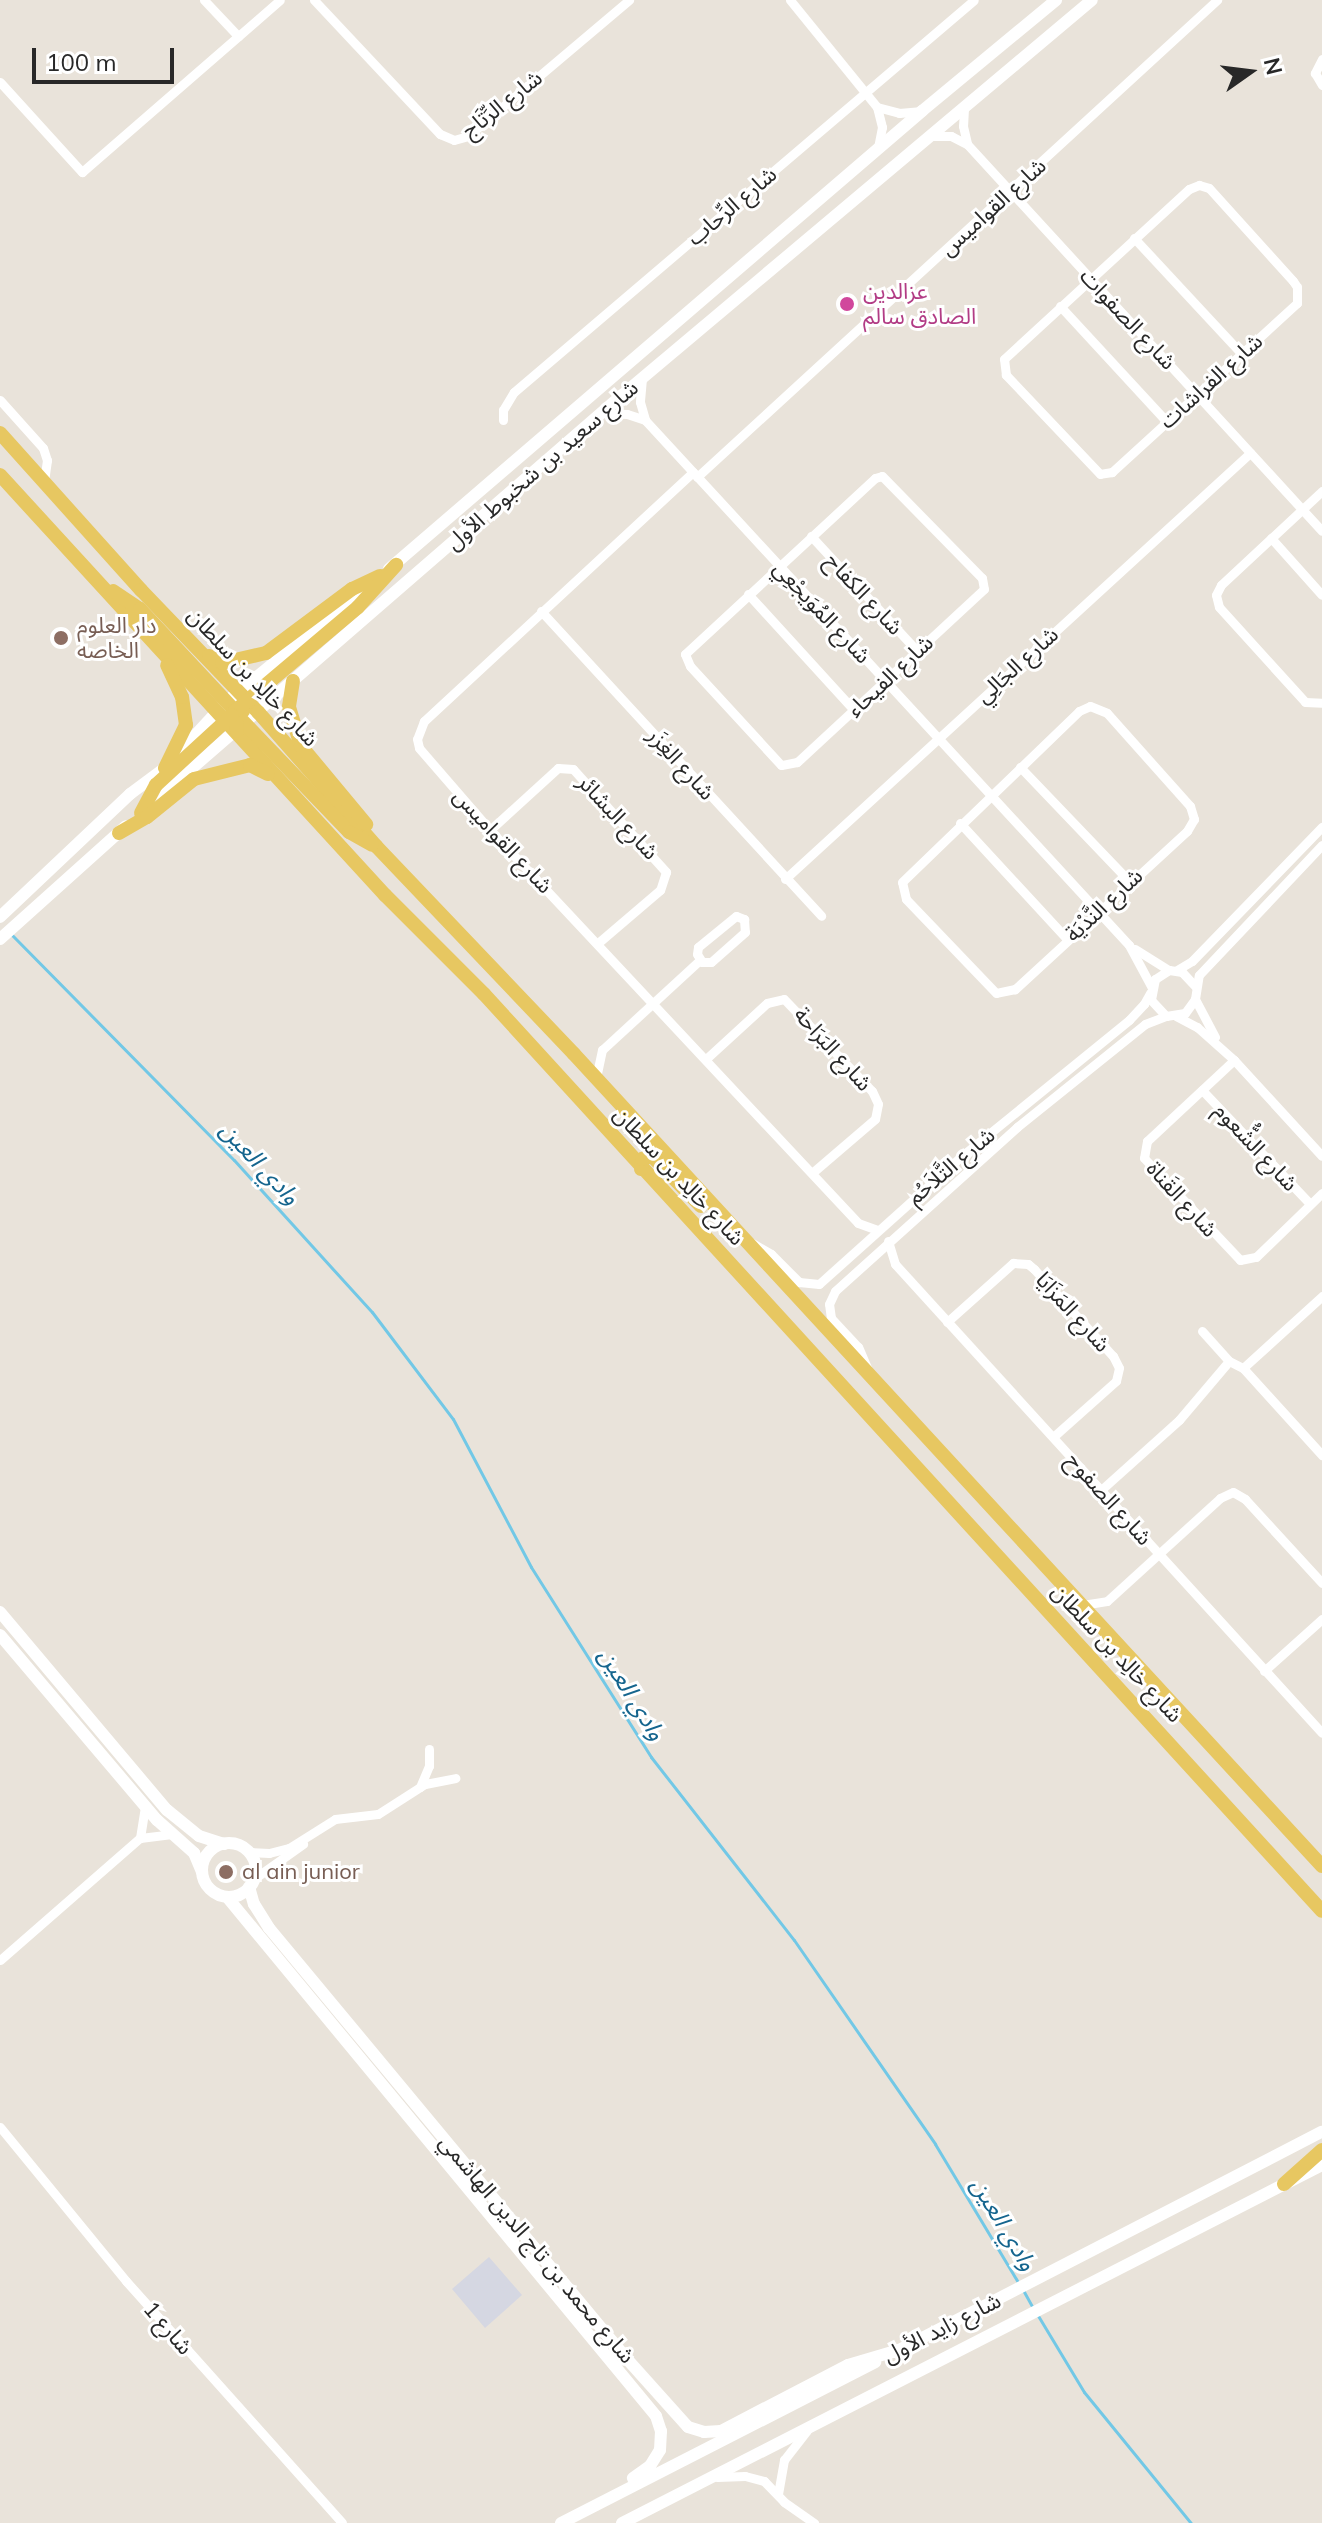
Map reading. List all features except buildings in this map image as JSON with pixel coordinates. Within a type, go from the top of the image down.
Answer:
[{"type":"main road","name":"شارع سعيد بن شخبوط الأول","points":[[0,917],[130,794],[237,711],[380,576],[878,148],[1056,0]]},
{"type":"main road","name":"شارع سعيد بن شخبوط الأول","points":[[237,711],[293,681],[642,378],[965,103],[1092,0]]},
{"type":"main road","name":"شارع خالِد بن سلطان","points":[[0,433],[141,590],[237,711],[295,795],[385,895],[484,994],[1322,1911]]},
{"type":"main road","name":"شارع خالِد بن سلطان","points":[[0,475],[154,644],[237,711],[376,846],[574,1054],[1322,1866]]},
{"type":"main road","points":[[0,939],[141,813],[156,785],[358,607],[396,565]]},
{"type":"main road","points":[[141,590],[164,609],[211,659],[222,663],[276,648],[339,598],[380,576]]},
{"type":"main road","points":[[105,588],[140,609],[237,711]]},
{"type":"main road","points":[[154,644],[179,689],[186,718],[185,732],[165,768]]},
{"type":"main road","points":[[293,681],[289,707],[301,746],[360,814],[376,846]]},
{"type":"main road","points":[[119,833],[147,817],[194,779],[245,766],[260,768],[295,795]]},
{"type":"main road","points":[[641,1169],[642,1159],[649,1155],[655,1158],[708,1212],[731,1225]]},
{"type":"main road","points":[[865,1411],[897,1432],[928,1464],[937,1467],[946,1457]]},
{"type":"main road","points":[[0,1612],[167,1810],[199,1836],[224,1844],[237,1844],[249,1852],[255,1864],[252,1882],[241,1894],[227,1897],[207,1886],[194,1853],[145,1805],[0,1635]]},
{"type":"main road","points":[[202,1872],[210,1851],[224,1844]]},
{"type":"main road","name":"شارع محمد بن تاج الدين الهاشمي","points":[[252,1882],[254,1904],[269,1928],[627,2359],[688,2427],[704,2432],[721,2431],[848,2365],[899,2350]]},
{"type":"main road","name":"شارع محمد بن تاج الدين الهاشمي","points":[[227,1897],[656,2416],[661,2441],[650,2466],[551,2523]]},
{"type":"main road","name":"شارع زايد الأول","points":[[561,2523],[1322,2132]]},
{"type":"main road","points":[[1284,2184],[1322,2150]]},
{"type":"main road","name":"شارع زايد الأول","points":[[622,2523],[1322,2165]]},
{"type":"street","points":[[204,0],[238,36]]},
{"type":"street","points":[[0,82],[82,172],[280,0]]},
{"type":"street","name":"شارع الرِّتَاج","points":[[314,0],[440,134],[454,140],[468,136],[629,0]]},
{"type":"street","points":[[790,0],[877,107],[882,127],[878,148]]},
{"type":"street","name":"شارع الرِّحاب","points":[[503,420],[503,410],[514,392],[974,0]]},
{"type":"street","name":"شارع القواميس","points":[[877,1230],[858,1223],[707,1058],[490,830],[419,748],[419,729],[541,611],[1010,191],[1217,0]]},
{"type":"street","points":[[1322,59],[1315,73],[1322,85]]},
{"type":"street","points":[[965,103],[963,126],[967,144]]},
{"type":"street","points":[[877,107],[899,113],[922,111]]},
{"type":"street","points":[[927,136],[951,136],[967,144]]},
{"type":"street","name":"شارع الصفوات","points":[[967,144],[1322,531]]},
{"type":"street","name":"شارع الفراشات","points":[[1199,185],[1209,188],[1293,281],[1299,295],[1292,309],[1108,474],[1096,472],[1003,370],[1006,354],[1091,278],[1189,189],[1199,185]]},
{"type":"street","points":[[1134,238],[1241,353]]},
{"type":"street","points":[[1060,306],[1166,421]]},
{"type":"street","points":[[642,378],[640,402],[645,420]]},
{"type":"street","points":[[0,400],[43,448],[47,460],[44,481]]},
{"type":"street","points":[[601,413],[627,414],[645,420]]},
{"type":"street","name":"شارع المُوَيجْعِي","points":[[645,420],[1129,945],[1172,970]]},
{"type":"street","name":"شارع الجَالِي","points":[[785,879],[1250,453]]},
{"type":"street","name":"شارع الفيحاء","points":[[882,476],[982,578],[985,586],[797,762],[777,763],[685,659],[690,647],[811,536],[875,478],[882,476]]},
{"type":"street","points":[[1322,491],[1221,585],[1216,601],[1305,702],[1322,703]]},
{"type":"street","name":"شارع الكفاح","points":[[811,536],[917,651]]},
{"type":"street","points":[[1271,538],[1322,595]]},
{"type":"street","points":[[748,594],[853,709]]},
{"type":"street","name":"شارع الغِزَر","points":[[541,611],[821,916]]},
{"type":"street","name":"شارع النَّدْيَة","points":[[1097,706],[1107,713],[1194,812],[1192,826],[1015,989],[996,993],[906,899],[901,888],[905,877],[1020,767],[1084,708],[1097,706]]},
{"type":"street","points":[[1020,767],[1129,881]]},
{"type":"street","name":"شارع البشائر","points":[[490,830],[558,768],[573,769],[666,872],[660,890],[598,943]]},
{"type":"street","points":[[960,823],[1067,939]]},
{"type":"street","points":[[1322,827],[1192,961],[1161,973],[1150,990],[1154,1007],[1197,1027],[1224,1050],[1322,1156]]},
{"type":"street","points":[[1224,1050],[1195,999],[1195,986],[1207,966],[1322,845]]},
{"type":"street","points":[[732,917],[744,919],[745,932],[711,962],[700,960],[698,947],[732,917]]},
{"type":"street","name":"شارع المُوَيجْعِي","points":[[1129,945],[1150,990]]},
{"type":"street","points":[[596,1078],[596,1063],[602,1050],[700,960]]},
{"type":"street","points":[[1172,970],[1188,975],[1195,986]]},
{"type":"street","name":"شارع التَّلاَحُم","points":[[746,1242],[764,1249],[807,1286],[825,1280],[877,1230],[1129,1020],[1144,1004],[1150,990]]},
{"type":"street","name":"شارع البَرَاحة","points":[[707,1058],[767,1003],[784,999],[862,1080],[876,1097],[875,1119],[812,1173]]},
{"type":"street","points":[[1171,1016],[1185,1013],[1195,999]]},
{"type":"street","name":"شارع التَّلاَحُم","points":[[869,1373],[858,1347],[831,1318],[829,1304],[835,1291],[1017,1127],[1145,1024],[1171,1016]]},
{"type":"street","points":[[574,1054],[602,1050]]},
{"type":"street","name":"شارع القَناة","points":[[1234,1060],[1147,1141],[1142,1152],[1147,1162],[1235,1256],[1245,1261],[1256,1257],[1322,1193]]},
{"type":"street","name":"شارع الشُّعوم","points":[[1202,1090],[1310,1204]]},
{"type":"street","points":[[858,1223],[862,1244]]},
{"type":"street","name":"شارع الصفوح","points":[[888,1241],[895,1264],[1264,1671],[1320,1727]]},
{"type":"street","points":[[871,1258],[895,1264]]},
{"type":"street","name":"شارع المَزَايَا","points":[[947,1322],[1013,1263],[1028,1264],[1044,1279],[1113,1356],[1119,1368],[1116,1381],[1053,1437]]},
{"type":"street","points":[[1243,1368],[1322,1296]]},
{"type":"street","points":[[1202,1331],[1229,1361],[1243,1368],[1322,1455]]},
{"type":"street","points":[[1101,1490],[1179,1420],[1229,1361]]},
{"type":"street","points":[[1078,1603],[1093,1605],[1107,1601],[1220,1498],[1233,1492],[1245,1499],[1322,1583]]},
{"type":"street","points":[[1106,1633],[1102,1616],[1107,1601]]},
{"type":"street","points":[[1264,1671],[1322,1619]]},
{"type":"street","points":[[420,1787],[429,1766],[429,1749]]},
{"type":"street","points":[[249,1852],[279,1852],[335,1819],[385,1812],[420,1787],[455,1778]]},
{"type":"street","points":[[140,1838],[145,1805]]},
{"type":"street","points":[[0,1960],[140,1838],[172,1834]]},
{"type":"street","points":[[252,1882],[295,1852],[307,1837]]},
{"type":"street","name":"شارع 1","points":[[0,2127],[126,2281],[342,2523]]},
{"type":"street","points":[[778,2494],[784,2460],[807,2431]]},
{"type":"street","points":[[717,2477],[752,2477],[764,2481],[788,2505],[814,2523]]},
{"type":"shaded area","points":[[489,2257],[522,2295],[485,2328],[452,2289]]},
{"type":"waterway","name":"وادي العين","points":[[11,934],[234,1160],[372,1312],[453,1419],[531,1567],[651,1757],[794,1940],[935,2144],[1019,2284]]},
{"type":"waterway","name":"وادي العين","points":[[1023,2290],[1033,2308]]},
{"type":"waterway","name":"وادي العين","points":[[1037,2314],[1084,2392],[1191,2523]]},
{"type":"place","name":"عزالدين الصادق سالم","points":[[847,304]]},
{"type":"place","name":"دار العلوم الخاصه","points":[[61,638]]},
{"type":"place","name":"al ain junior","points":[[226,1872]]}]
